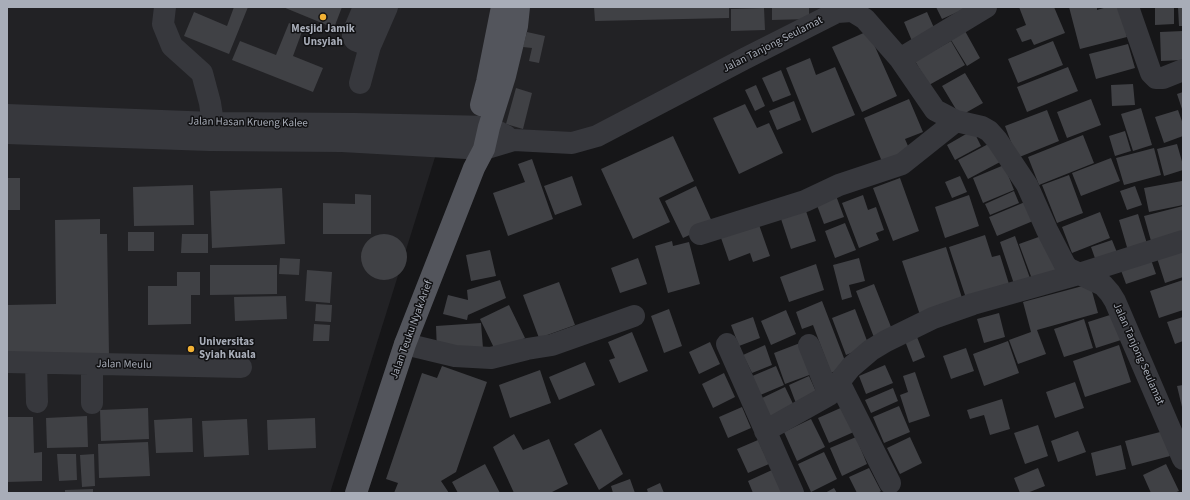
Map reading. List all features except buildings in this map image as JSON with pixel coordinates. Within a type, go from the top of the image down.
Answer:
[{"type":"main road","name":"Jalan Teuku Nyak Arief","points":[[356,493],[405,344],[476,155],[482,126],[487,82],[502,7]]},
{"type":"main road","name":"Jalan Teuku Nyak Arief","points":[[482,126],[505,76],[517,26],[519,7]]},
{"type":"street","points":[[165,7],[163,24],[172,46],[202,73],[210,102],[211,132]]},
{"type":"street","points":[[364,7],[353,33],[353,37],[355,40],[370,46]]},
{"type":"street","points":[[360,83],[370,46],[387,7]]},
{"type":"street","points":[[900,59],[986,7]]},
{"type":"street","points":[[1128,7],[1151,74],[1156,78],[1164,78],[1183,70]]},
{"type":"street","name":"Jalan Tanjong Seulamat","points":[[482,126],[514,140],[572,143],[597,136],[750,55],[837,12],[842,10],[852,11],[865,19],[900,59],[935,110],[956,121],[982,127],[989,131],[998,140],[1027,185],[1047,230],[1065,264],[1069,269],[1102,285],[1115,301],[1183,459]]},
{"type":"street","name":"Jalan Hasan Krueng Kalee","points":[[7,115],[342,141],[476,155]]},
{"type":"street","points":[[700,234],[805,201],[839,185],[902,164],[956,121]]},
{"type":"street","name":"Jalan Hasan Krueng Kalee","points":[[7,133],[211,132],[355,124],[482,126]]},
{"type":"street","name":"Jalan Tanjong Seulamat","points":[[476,155],[514,140]]},
{"type":"street","points":[[765,431],[834,388],[851,367],[871,350],[933,318],[973,304],[1079,274],[1183,241]]},
{"type":"street","points":[[405,344],[455,356],[491,358],[527,349],[552,345],[634,316]]},
{"type":"street","points":[[727,344],[794,493]]},
{"type":"street","points":[[809,345],[890,483]]},
{"type":"street","name":"Jalan Meulu","points":[[7,362],[241,367]]},
{"type":"street","points":[[36,363],[37,402]]},
{"type":"street","points":[[92,364],[92,403]]},
{"type":"shaded area","name":"Universitas Syiah Kuala","points":[[7,7],[828,7],[594,130],[436,154],[330,493],[7,493]]},
{"type":"place","name":"Mesjid Jamik Unsyiah","points":[[323,17]]},
{"type":"place","name":"Universitas Syiah Kuala","points":[[191,349]]}]
